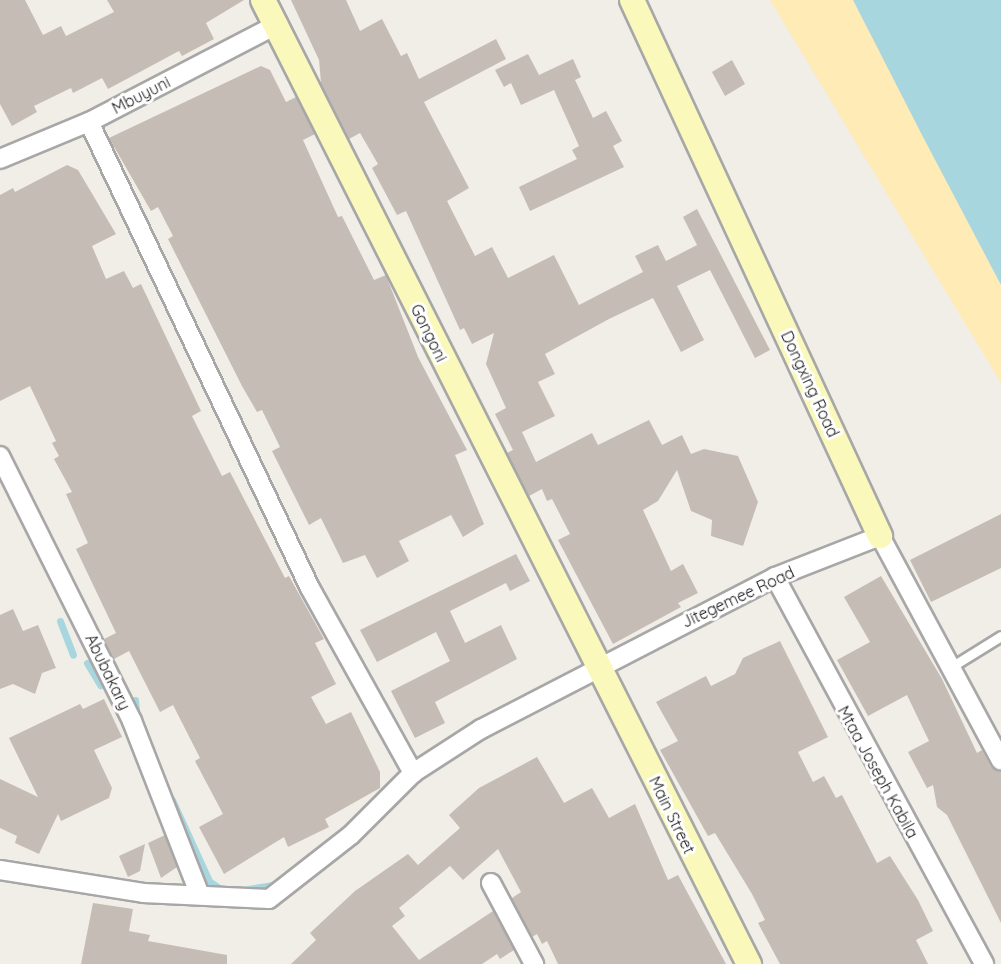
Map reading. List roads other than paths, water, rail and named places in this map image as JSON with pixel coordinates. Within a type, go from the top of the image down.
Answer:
[{"type":"street","name":"Gongoni","points":[[263,0],[278,24],[485,447],[599,665]]},
{"type":"street","name":"Dongxing Road","points":[[632,0],[880,536],[1001,761]]},
{"type":"street","name":"Mbuyuni","points":[[0,159],[89,122],[278,24]]},
{"type":"street","points":[[89,122],[310,588],[413,773]]},
{"type":"street","name":"Abubakary","points":[[0,456],[132,721],[200,895]]},
{"type":"street","name":"Jitegemee Road","points":[[0,870],[143,893],[269,899],[351,836],[413,773],[481,729],[599,665],[775,577],[880,536]]},
{"type":"street","name":"Mtaa Joseph Kabila","points":[[775,577],[984,964]]},
{"type":"street","name":"Main Street","points":[[599,665],[749,964]]},
{"type":"street","points":[[491,883],[534,964]]},
{"type":"lane","points":[[951,667],[1001,636]]},
{"type":"water","points":[[853,0],[1001,0],[1001,285],[922,135]]},
{"type":"waterway","points":[[60,621],[73,655]]},
{"type":"waterway","points":[[87,663],[100,685]]},
{"type":"waterway","points":[[135,700],[137,718]]},
{"type":"waterway","points":[[172,800],[209,881],[222,890]]},
{"type":"waterway","points":[[248,889],[278,884]]}]
